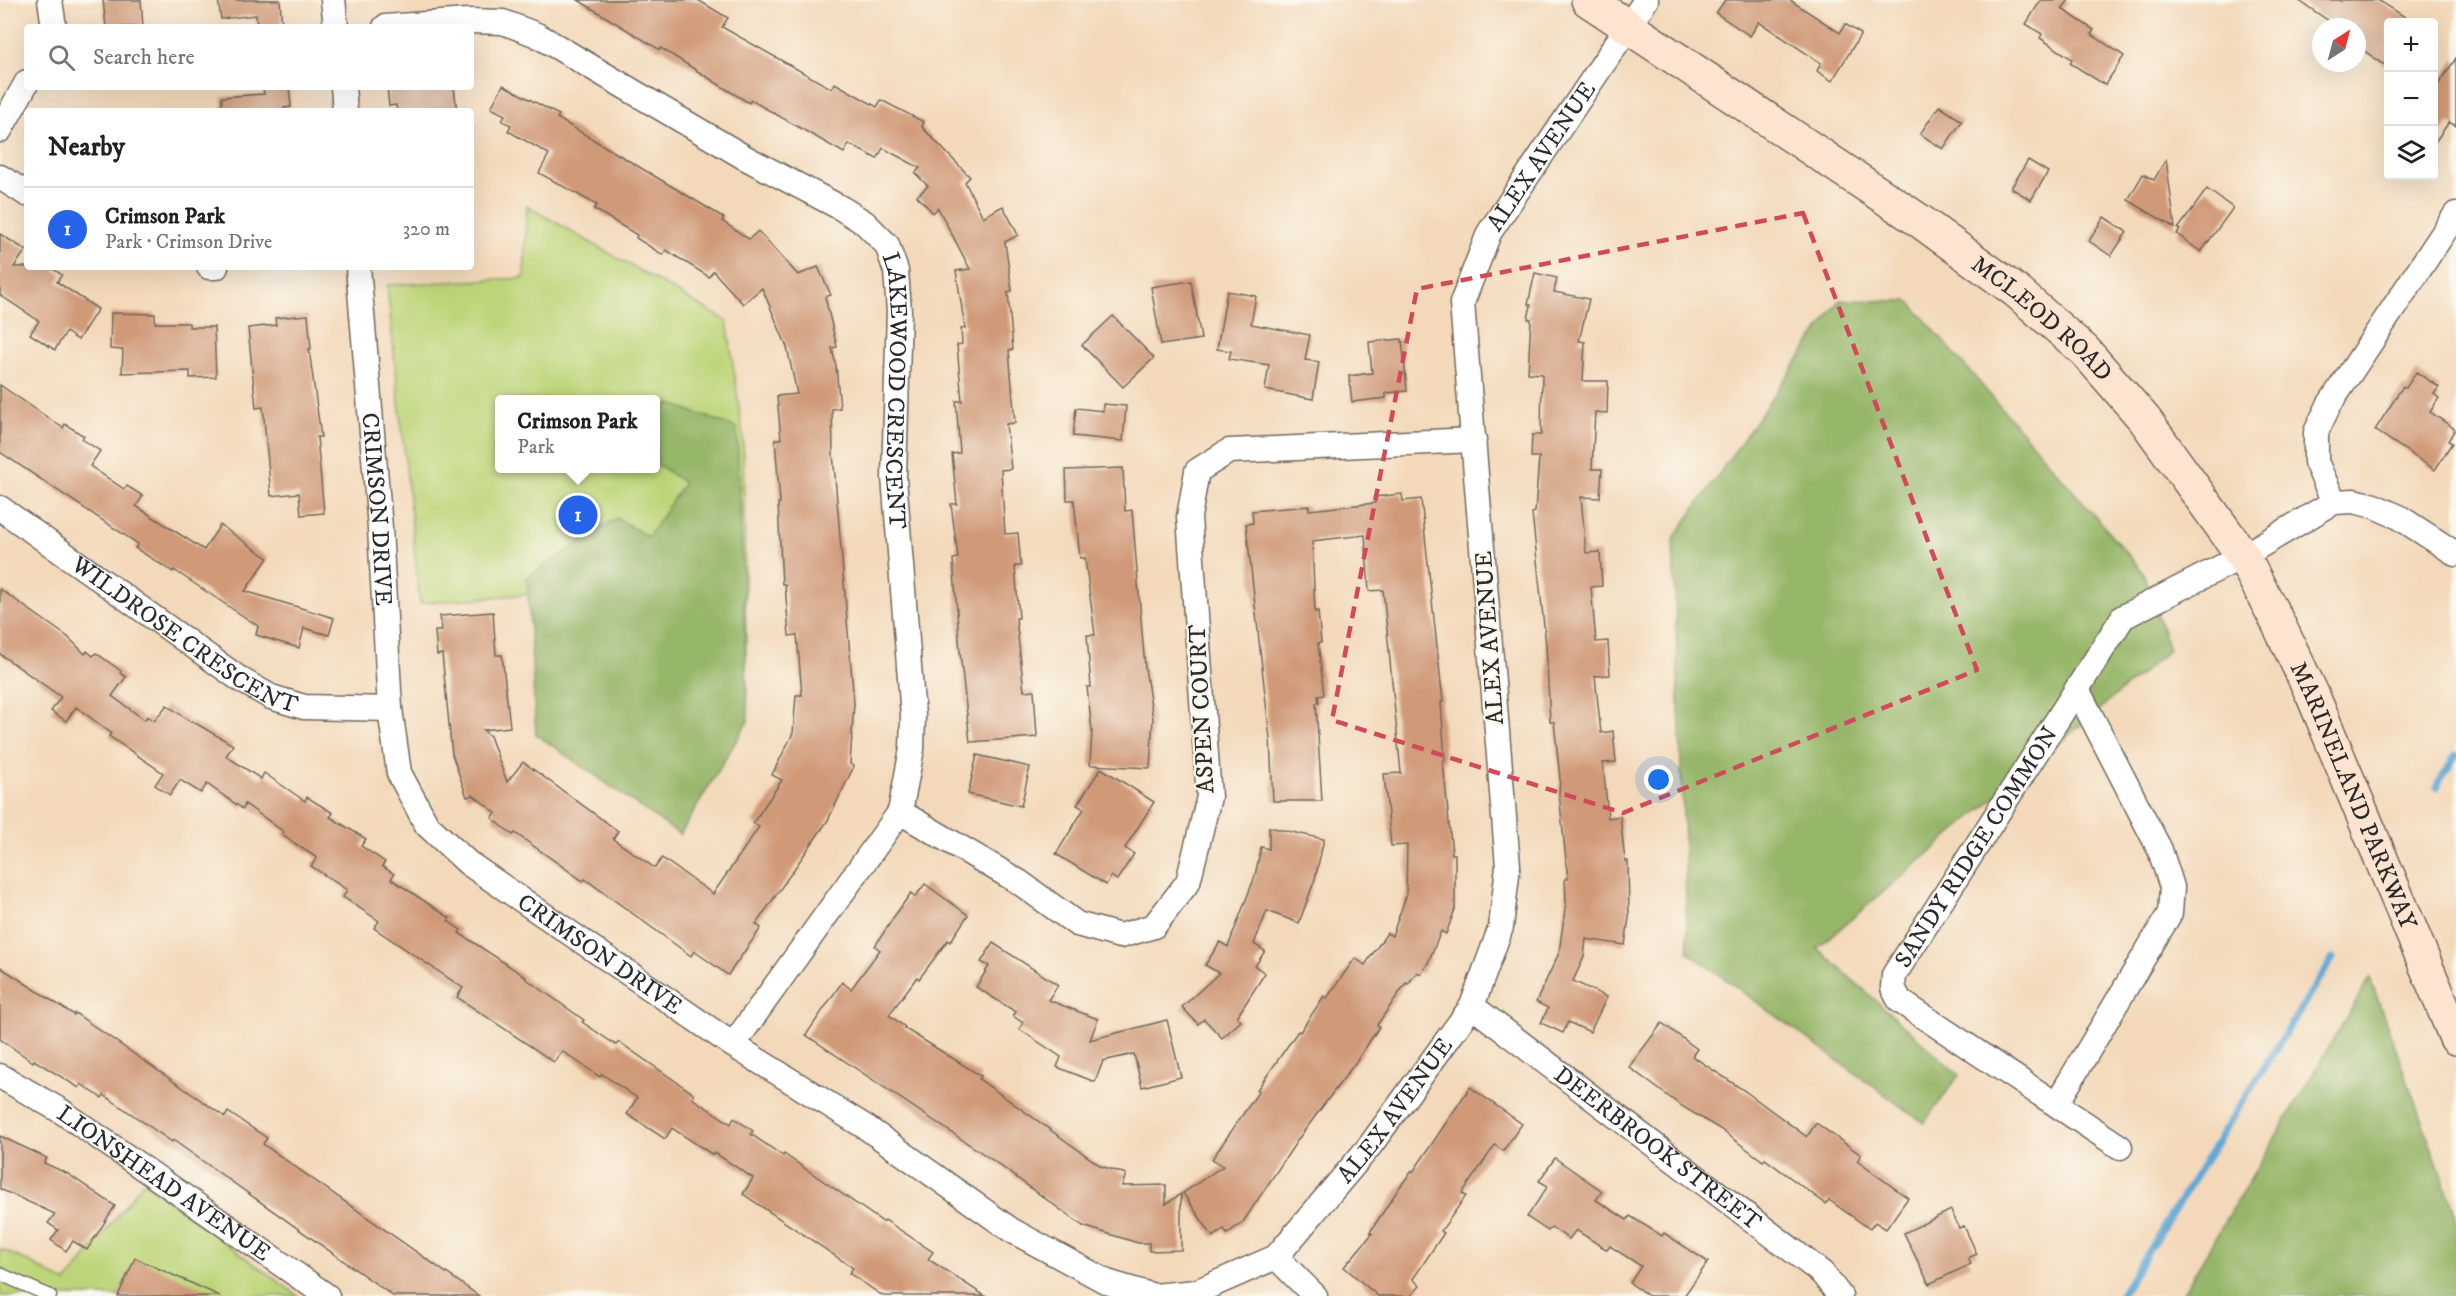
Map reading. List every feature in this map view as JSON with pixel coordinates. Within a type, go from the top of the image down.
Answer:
[{"type":"main road","name":"MCLEOD ROAD","points":[[1588,0],[1637,13],[2016,291],[2085,351],[2145,420],[2243,556]]},
{"type":"main road","name":"MARINELAND PARKWAY","points":[[2243,556],[2313,696],[2456,1038]]},
{"type":"street","points":[[50,0],[54,24]]},
{"type":"street","points":[[333,0],[336,24]]},
{"type":"street","name":"ALEX AVENUE","points":[[1276,1257],[1369,1147],[1472,1006],[1501,927],[1508,866],[1462,303],[1489,233],[1637,13]]},
{"type":"street","name":"LAKEWOOD CRESCENT","points":[[426,24],[468,21],[503,22],[537,35],[744,157],[865,223],[887,245],[896,271],[899,311],[894,477],[913,716],[912,749],[900,812],[734,1045]]},
{"type":"street","points":[[0,130],[24,87]]},
{"type":"street","points":[[343,90],[345,108]]},
{"type":"street","points":[[0,177],[24,192]]},
{"type":"street","points":[[2334,502],[2316,462],[2316,432],[2329,405],[2456,214]]},
{"type":"street","name":"CRIMSON DRIVE","points":[[358,270],[380,528],[390,709],[399,773],[427,825],[468,863],[734,1045],[867,1128],[1011,1230],[1107,1282],[1154,1296],[1196,1292],[1276,1257]]},
{"type":"street","name":"ASPEN COURT","points":[[900,812],[1019,882],[1077,924],[1120,936],[1154,926],[1188,882],[1209,797],[1189,517],[1197,471],[1229,451],[1474,440]]},
{"type":"street","points":[[2243,556],[2334,502],[2354,501],[2374,506],[2399,517],[2456,554]]},
{"type":"street","name":"WILDROSE CRESCENT","points":[[0,508],[241,680],[271,697],[304,707],[390,709]]},
{"type":"street","name":"SANDY RIDGE COMMON","points":[[2120,1147],[2057,1103],[1900,1001],[1893,988],[1894,975],[2123,617],[2243,556]]},
{"type":"street","name":"SANDY RIDGE COMMON","points":[[2057,1103],[2170,913],[2172,887],[2160,850],[2077,689]]},
{"type":"street","name":"DEERBROOK STREET","points":[[1472,1006],[1822,1273],[1840,1296]]},
{"type":"street","name":"LIONSHEAD AVENUE","points":[[0,1076],[62,1111],[327,1296]]},
{"type":"street","points":[[1276,1257],[1316,1296]]},
{"type":"lane","points":[[0,1274],[50,1296]]},
{"type":"highlighted area","points":[[1803,213],[1977,670],[1623,813],[1332,720],[1417,289]]},
{"type":"green space","points":[[527,206],[727,321],[743,436],[747,723],[531,594],[420,603],[387,285],[524,278]]},
{"type":"green space","points":[[1840,300],[1909,301],[2143,572],[2169,650],[1817,948],[1959,1075],[1924,1123],[1688,952],[1673,540]]},
{"type":"green space","points":[[669,403],[737,428],[748,721],[680,835],[536,734],[527,578],[617,518],[648,537],[684,483],[660,466],[660,415]]},
{"type":"green space","points":[[2370,978],[2456,1215],[2456,1296],[2181,1296]]},
{"type":"green space","points":[[143,1182],[298,1296],[0,1296],[0,1249],[66,1283]]},
{"type":"building","points":[[103,0],[141,0],[143,24],[106,24]]},
{"type":"building","points":[[218,0],[280,0],[282,24],[257,24],[256,15],[221,19]]},
{"type":"building","points":[[578,0],[698,0],[728,18],[722,27],[832,89],[835,83],[877,107],[881,100],[924,122],[922,127],[970,177],[965,182],[983,217],[1003,206],[1018,235],[1005,242],[1012,291],[1008,292],[1013,350],[1009,350],[1015,423],[1006,424],[1011,469],[1001,470],[1005,534],[1018,533],[1021,566],[1015,566],[1019,618],[1016,618],[1024,691],[1034,690],[1037,737],[970,742],[960,652],[953,559],[958,558],[951,504],[957,504],[952,454],[960,453],[956,401],[962,401],[957,345],[962,344],[961,329],[965,328],[956,271],[970,269],[938,208],[933,213],[917,196],[928,186],[915,173],[920,168],[883,148],[877,159],[849,144],[844,153],[751,100],[749,103]]},
{"type":"building","points":[[1725,0],[1790,0],[1840,33],[1845,24],[1861,34],[1832,81],[1817,71],[1821,63],[1759,22],[1750,36],[1716,13]]},
{"type":"building","points":[[2041,0],[2069,0],[2062,9],[2094,30],[2091,34],[2124,56],[2105,85],[2070,63],[2072,59],[2040,38],[2042,34],[2026,24]]},
{"type":"building","points":[[2298,0],[2378,0],[2407,18],[2384,18],[2384,64],[2366,52],[2366,18],[2325,18]]},
{"type":"building","points":[[2456,58],[2456,126],[2449,122],[2438,138],[2438,126],[2438,85]]},
{"type":"building","points":[[503,85],[559,115],[557,118],[724,218],[722,221],[749,239],[758,231],[798,275],[818,267],[831,295],[825,297],[837,347],[832,348],[840,408],[832,409],[833,453],[854,703],[850,764],[854,766],[828,820],[756,924],[761,928],[728,975],[694,951],[691,956],[585,879],[583,881],[515,833],[513,835],[492,818],[496,813],[473,795],[467,797],[452,754],[442,654],[437,655],[435,631],[442,631],[440,616],[493,612],[496,655],[502,655],[510,727],[483,730],[490,736],[507,782],[523,762],[618,831],[613,839],[655,868],[662,858],[713,894],[759,827],[753,823],[782,780],[772,775],[793,733],[796,695],[802,695],[797,635],[789,636],[785,584],[782,584],[778,503],[780,503],[775,439],[781,439],[777,396],[797,394],[787,347],[762,288],[743,304],[713,271],[709,277],[666,250],[663,255],[636,238],[637,235],[594,209],[597,205],[539,173],[549,154],[508,131],[511,125],[502,121],[505,115],[491,108]]},
{"type":"building","points":[[263,90],[289,90],[291,107],[222,108],[222,97],[264,94]]},
{"type":"building","points":[[387,90],[454,90],[457,108],[396,108],[396,105],[389,106]]},
{"type":"building","points":[[1939,106],[1962,121],[1943,149],[1920,134]]},
{"type":"building","points":[[2166,159],[2175,228],[2128,200],[2143,174],[2154,180]]},
{"type":"building","points":[[2028,160],[2048,172],[2031,200],[2011,188]]},
{"type":"building","points":[[2207,189],[2233,208],[2201,252],[2177,234],[2180,230],[2178,229]]},
{"type":"building","points":[[2104,217],[2127,232],[2111,256],[2089,241]]},
{"type":"building","points":[[0,234],[24,249],[24,253],[14,267],[24,267],[24,270],[54,270],[62,275],[57,282],[98,309],[78,340],[66,332],[55,350],[30,334],[39,321],[0,295]]},
{"type":"building","points":[[1535,273],[1557,278],[1554,292],[1589,299],[1579,341],[1585,342],[1583,381],[1608,381],[1607,413],[1595,412],[1592,469],[1602,469],[1600,498],[1581,497],[1586,553],[1600,552],[1602,586],[1591,587],[1596,642],[1608,641],[1610,675],[1595,676],[1601,733],[1613,731],[1616,762],[1603,763],[1608,818],[1620,816],[1625,861],[1628,861],[1629,918],[1625,945],[1586,939],[1584,957],[1573,981],[1607,997],[1590,1032],[1568,1022],[1563,1033],[1541,1023],[1548,1008],[1536,1002],[1559,953],[1566,902],[1565,879],[1568,879],[1554,722],[1550,722],[1546,645],[1532,513],[1535,512],[1539,457],[1531,457],[1532,435],[1541,435],[1542,374],[1528,373],[1531,319],[1528,319],[1531,305],[1528,304]]},
{"type":"building","points":[[1191,281],[1201,339],[1161,345],[1151,287]]},
{"type":"building","points":[[1227,291],[1256,296],[1251,324],[1310,335],[1305,360],[1319,362],[1313,399],[1265,390],[1269,365],[1229,359],[1231,351],[1217,349]]},
{"type":"building","points":[[111,313],[155,314],[155,323],[189,323],[189,327],[214,327],[216,377],[190,378],[190,371],[122,373],[123,350],[110,349]]},
{"type":"building","points":[[308,315],[311,349],[309,349],[321,437],[317,437],[324,513],[301,515],[299,493],[271,496],[263,407],[256,408],[248,328],[276,325],[275,318]]},
{"type":"building","points":[[1113,316],[1154,358],[1123,387],[1082,345]]},
{"type":"building","points":[[1402,339],[1407,391],[1386,393],[1386,398],[1352,402],[1349,376],[1372,373],[1369,342]]},
{"type":"building","points":[[2416,372],[2439,387],[2434,394],[2439,398],[2430,412],[2455,429],[2448,441],[2452,443],[2435,470],[2375,430],[2403,386],[2406,388]]},
{"type":"building","points":[[0,385],[63,428],[65,424],[84,436],[82,439],[100,451],[90,466],[124,489],[127,486],[143,496],[136,506],[204,550],[220,525],[268,558],[245,591],[334,618],[329,635],[304,628],[299,648],[256,635],[258,626],[174,570],[173,572],[135,548],[138,544],[0,452]]},
{"type":"building","points":[[1103,404],[1126,406],[1123,441],[1073,436],[1076,408],[1103,411]]},
{"type":"building","points":[[1123,468],[1125,511],[1132,510],[1145,668],[1153,719],[1150,768],[1090,765],[1092,730],[1087,687],[1091,687],[1087,635],[1095,635],[1085,558],[1080,558],[1074,500],[1067,500],[1066,470]]},
{"type":"building","points":[[1402,494],[1403,501],[1421,499],[1443,702],[1441,702],[1445,761],[1443,761],[1452,854],[1455,854],[1455,909],[1446,934],[1441,931],[1421,974],[1417,972],[1408,984],[1406,983],[1377,1025],[1379,1027],[1358,1059],[1299,1138],[1243,1222],[1227,1234],[1224,1229],[1213,1237],[1183,1193],[1223,1166],[1212,1159],[1259,1091],[1257,1090],[1298,1031],[1300,1032],[1324,996],[1327,998],[1355,958],[1365,965],[1387,933],[1392,936],[1406,896],[1407,845],[1391,846],[1384,774],[1401,773],[1383,590],[1369,591],[1365,535],[1312,541],[1315,612],[1318,611],[1321,643],[1318,643],[1324,695],[1318,696],[1319,703],[1316,703],[1322,801],[1273,801],[1270,739],[1246,524],[1253,523],[1252,511],[1309,506],[1309,510],[1375,503],[1374,497]]},
{"type":"building","points":[[0,589],[68,637],[85,654],[87,651],[93,656],[96,653],[121,671],[120,673],[126,677],[112,696],[145,720],[147,716],[154,721],[167,705],[191,722],[233,745],[226,756],[261,779],[264,773],[305,801],[307,797],[333,813],[330,817],[366,839],[361,846],[385,862],[382,866],[394,874],[391,879],[450,918],[448,921],[461,930],[459,933],[526,977],[584,1020],[582,1022],[616,1045],[619,1042],[694,1094],[692,1098],[731,1124],[734,1118],[753,1131],[751,1134],[783,1156],[784,1154],[883,1222],[885,1220],[933,1252],[928,1259],[985,1296],[883,1296],[849,1273],[853,1268],[743,1194],[753,1178],[672,1128],[665,1139],[627,1114],[637,1098],[602,1074],[600,1077],[562,1051],[554,1062],[457,997],[463,988],[374,928],[379,921],[343,897],[347,890],[311,866],[317,858],[282,835],[284,832],[245,804],[243,809],[207,784],[201,793],[180,780],[170,795],[155,785],[163,773],[109,736],[111,733],[76,707],[66,721],[51,711],[61,697],[0,654]]},
{"type":"building","points":[[977,755],[1030,767],[1021,806],[968,794]]},
{"type":"building","points":[[1101,768],[1154,802],[1125,848],[1134,854],[1117,880],[1111,876],[1106,885],[1056,854],[1084,809],[1077,805]]},
{"type":"building","points":[[1269,827],[1324,839],[1315,879],[1299,923],[1267,911],[1254,944],[1265,951],[1255,966],[1265,973],[1237,1017],[1241,1021],[1222,1038],[1204,1019],[1198,1024],[1182,1007],[1219,973],[1205,965],[1220,942],[1228,947],[1255,876],[1261,847],[1269,849]]},
{"type":"building","points":[[925,884],[968,915],[950,942],[948,940],[919,979],[917,977],[889,1015],[904,1028],[981,1076],[979,1079],[1101,1166],[1126,1174],[1122,1186],[1166,1185],[1166,1204],[1181,1194],[1181,1250],[1149,1251],[1149,1243],[1138,1243],[1083,1226],[991,1159],[806,1035],[842,982],[851,989],[880,950],[875,946],[893,918],[911,893],[915,897]]},
{"type":"building","points":[[993,943],[1058,985],[1048,1000],[1098,1019],[1090,1040],[1167,1020],[1181,1077],[1142,1087],[1134,1054],[1103,1061],[1095,1082],[1057,1067],[1061,1057],[1019,1029],[1023,1023],[1013,1016],[1016,1012],[976,987],[989,966],[981,962]]},
{"type":"building","points":[[0,967],[74,1015],[75,1013],[225,1117],[228,1112],[267,1138],[263,1144],[479,1296],[393,1296],[173,1140],[172,1142],[104,1095],[102,1098],[81,1084],[79,1088],[34,1060],[33,1062],[0,1039]]},
{"type":"building","points":[[1662,1023],[1697,1049],[1692,1056],[1745,1091],[1807,1137],[1816,1123],[1861,1155],[1857,1161],[1908,1198],[1886,1229],[1875,1222],[1870,1229],[1829,1200],[1826,1204],[1765,1159],[1763,1161],[1720,1129],[1680,1105],[1629,1067]]},
{"type":"building","points":[[1470,1087],[1522,1124],[1503,1151],[1495,1145],[1462,1193],[1466,1196],[1441,1231],[1444,1233],[1413,1279],[1420,1286],[1411,1296],[1378,1296],[1344,1267],[1372,1234],[1370,1232],[1399,1188],[1413,1172]]},
{"type":"building","points":[[0,1136],[47,1158],[44,1163],[68,1174],[115,1206],[87,1250],[73,1241],[66,1251],[51,1240],[58,1230],[48,1223],[55,1214],[0,1189]]},
{"type":"building","points":[[1555,1158],[1602,1191],[1596,1200],[1627,1220],[1630,1216],[1662,1236],[1664,1233],[1708,1262],[1684,1296],[1649,1296],[1630,1283],[1641,1266],[1610,1246],[1607,1250],[1576,1230],[1569,1239],[1551,1227],[1548,1231],[1527,1217],[1548,1186],[1539,1181]]},
{"type":"building","points":[[1951,1210],[1959,1228],[1964,1226],[1977,1254],[1968,1258],[1971,1264],[1929,1284],[1904,1233]]},
{"type":"building","points":[[135,1258],[220,1296],[118,1296]]},
{"type":"waterway","points":[[2436,787],[2456,755]]},
{"type":"waterway","points":[[2120,1296],[2333,958]]},
{"type":"place","name":"Crimson Park","points":[[578,515]]}]
